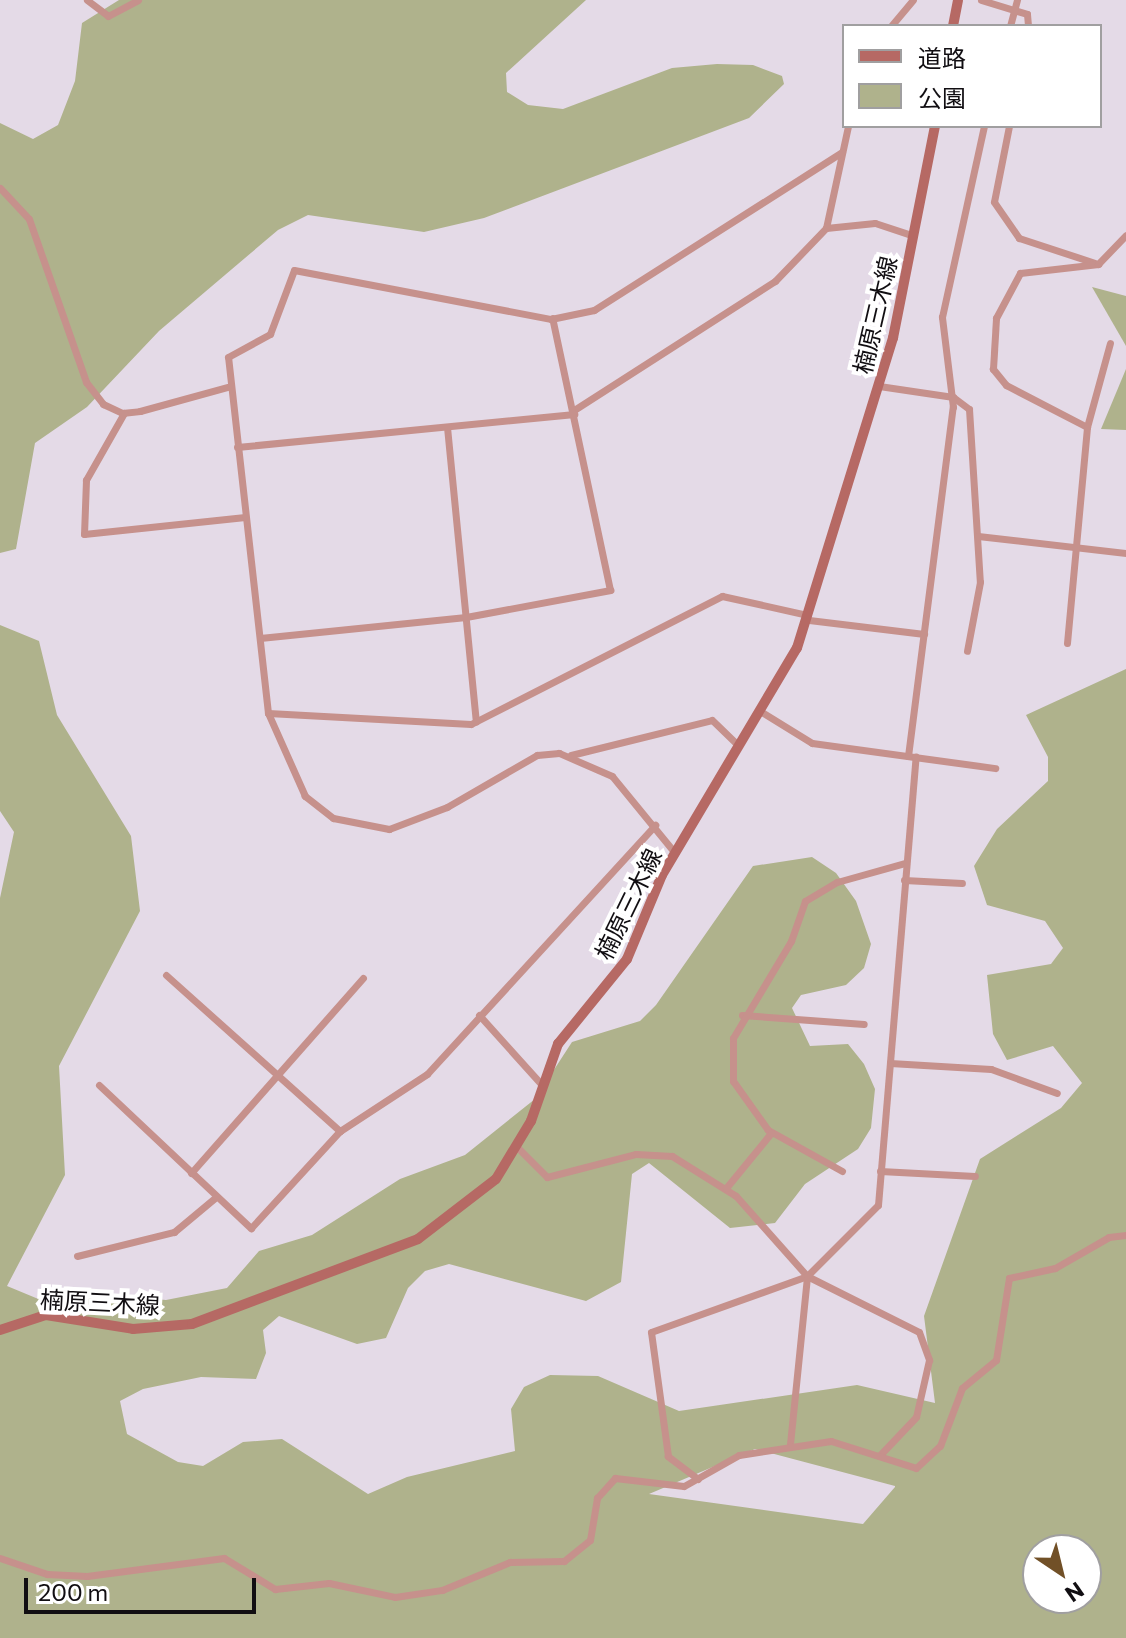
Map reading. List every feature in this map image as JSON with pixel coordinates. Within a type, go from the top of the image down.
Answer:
[{"type":"main road","points":[[953,24],[958,0]]},
{"type":"main road","name":"楠原三木線","points":[[0,1330],[46,1315],[133,1329],[219,1315],[442,1226],[480,1196],[518,1148],[569,1028],[627,959],[675,853],[760,711],[810,618],[879,386],[914,236],[935,128]]},
{"type":"street","points":[[87,0],[108,16],[138,0]]},
{"type":"street","points":[[893,24],[913,0]]},
{"type":"street","points":[[981,0],[1016,4],[1027,14],[1028,24]]},
{"type":"street","points":[[1011,24],[1016,4]]},
{"type":"street","points":[[237,447],[574,412],[775,281],[826,228],[848,128]]},
{"type":"street","points":[[698,1479],[668,1456],[666,1398],[651,1332],[807,1276],[878,1205],[912,757],[953,397],[942,317],[984,128]]},
{"type":"street","points":[[1009,128],[994,202],[1019,238],[1098,264]]},
{"type":"street","points":[[739,746],[712,720],[569,756],[537,755],[424,818],[364,828],[333,818],[305,796],[268,713],[228,387],[228,357],[270,334],[294,270],[552,318],[594,310],[842,152]]},
{"type":"street","points":[[0,188],[29,219],[86,382],[103,404],[124,413],[228,387]]},
{"type":"street","points":[[826,228],[875,223],[914,236]]},
{"type":"street","points":[[1087,427],[1006,385],[993,369],[991,348],[1011,279],[1098,264],[1126,235]]},
{"type":"street","points":[[260,638],[466,617],[610,590],[552,318]]},
{"type":"street","points":[[1067,643],[1087,427],[1110,343]]},
{"type":"street","points":[[879,386],[953,397],[969,409],[980,582],[967,651]]},
{"type":"street","points":[[124,413],[86,480],[84,534],[245,517]]},
{"type":"street","points":[[447,427],[476,722]]},
{"type":"street","points":[[978,536],[1126,553]]},
{"type":"street","points":[[268,713],[476,722],[722,596],[810,618],[924,634]]},
{"type":"street","points":[[760,711],[812,743],[995,768]]},
{"type":"street","points":[[569,756],[612,776],[675,853]]},
{"type":"street","points":[[99,1085],[251,1228],[340,1131],[418,1083],[655,825]]},
{"type":"street","points":[[842,1171],[771,1133],[732,1075],[742,1015],[791,941],[805,901],[837,882],[905,863]]},
{"type":"street","points":[[904,880],[962,883]]},
{"type":"street","points":[[166,975],[340,1131]]},
{"type":"street","points":[[191,1173],[280,1077],[363,978]]},
{"type":"street","points":[[479,1015],[543,1086]]},
{"type":"street","points":[[742,1015],[864,1024]]},
{"type":"street","points":[[890,1063],[991,1069],[1057,1093]]},
{"type":"street","points":[[726,1188],[771,1133]]},
{"type":"street","points":[[518,1148],[547,1177],[653,1152],[726,1188],[807,1276],[927,1343],[916,1417],[880,1455]]},
{"type":"street","points":[[880,1171],[975,1176]]},
{"type":"street","points":[[77,1256],[174,1232],[216,1197]]},
{"type":"street","points":[[0,1558],[47,1574],[87,1576],[224,1558],[275,1589],[329,1583],[395,1597],[442,1590],[510,1562],[564,1561],[590,1540],[597,1498],[615,1478],[684,1486],[721,1462],[790,1444],[831,1441],[916,1468],[940,1446],[962,1388],[996,1360],[1003,1288],[1016,1271],[1055,1268],[1109,1237],[1126,1235]]},
{"type":"street","points":[[790,1444],[807,1276]]},
{"type":"green space","points":[[119,0],[586,0],[506,73],[507,92],[528,105],[563,109],[672,68],[717,64],[753,65],[782,76],[784,84],[749,118],[484,218],[424,232],[308,215],[278,230],[159,331],[87,407],[35,443],[16,549],[0,553],[0,123],[33,139],[58,125],[75,81],[82,23]]},
{"type":"green space","points":[[1092,287],[1126,296],[1126,346]]},
{"type":"green space","points":[[1126,369],[1126,430],[1101,429]]},
{"type":"green space","points":[[0,625],[39,641],[57,715],[131,836],[140,911],[59,1066],[65,1175],[7,1286],[48,1303],[86,1293],[166,1300],[227,1288],[259,1251],[312,1235],[400,1179],[465,1155],[535,1099],[572,1042],[640,1021],[656,1005],[753,866],[812,857],[836,873],[856,901],[871,944],[864,968],[846,985],[801,995],[792,1008],[810,1046],[848,1044],[864,1064],[875,1089],[871,1128],[858,1149],[805,1184],[775,1223],[730,1228],[649,1163],[632,1174],[621,1282],[586,1301],[449,1264],[425,1271],[408,1288],[386,1338],[357,1344],[279,1316],[263,1330],[266,1353],[256,1379],[201,1377],[143,1389],[120,1401],[127,1434],[178,1462],[203,1466],[243,1442],[282,1439],[368,1494],[407,1477],[515,1451],[511,1409],[524,1387],[550,1375],[598,1376],[679,1411],[857,1385],[935,1403],[924,1316],[980,1159],[1061,1108],[1082,1083],[1053,1046],[1007,1060],[993,1034],[987,975],[1051,964],[1063,948],[1045,921],[987,905],[974,866],[997,829],[1048,781],[1048,757],[1026,715],[1126,669],[1126,1638],[0,1638],[0,898],[14,832],[0,811]],"holes":[[[755,1449],[895,1486],[863,1524],[649,1494]]]}]
